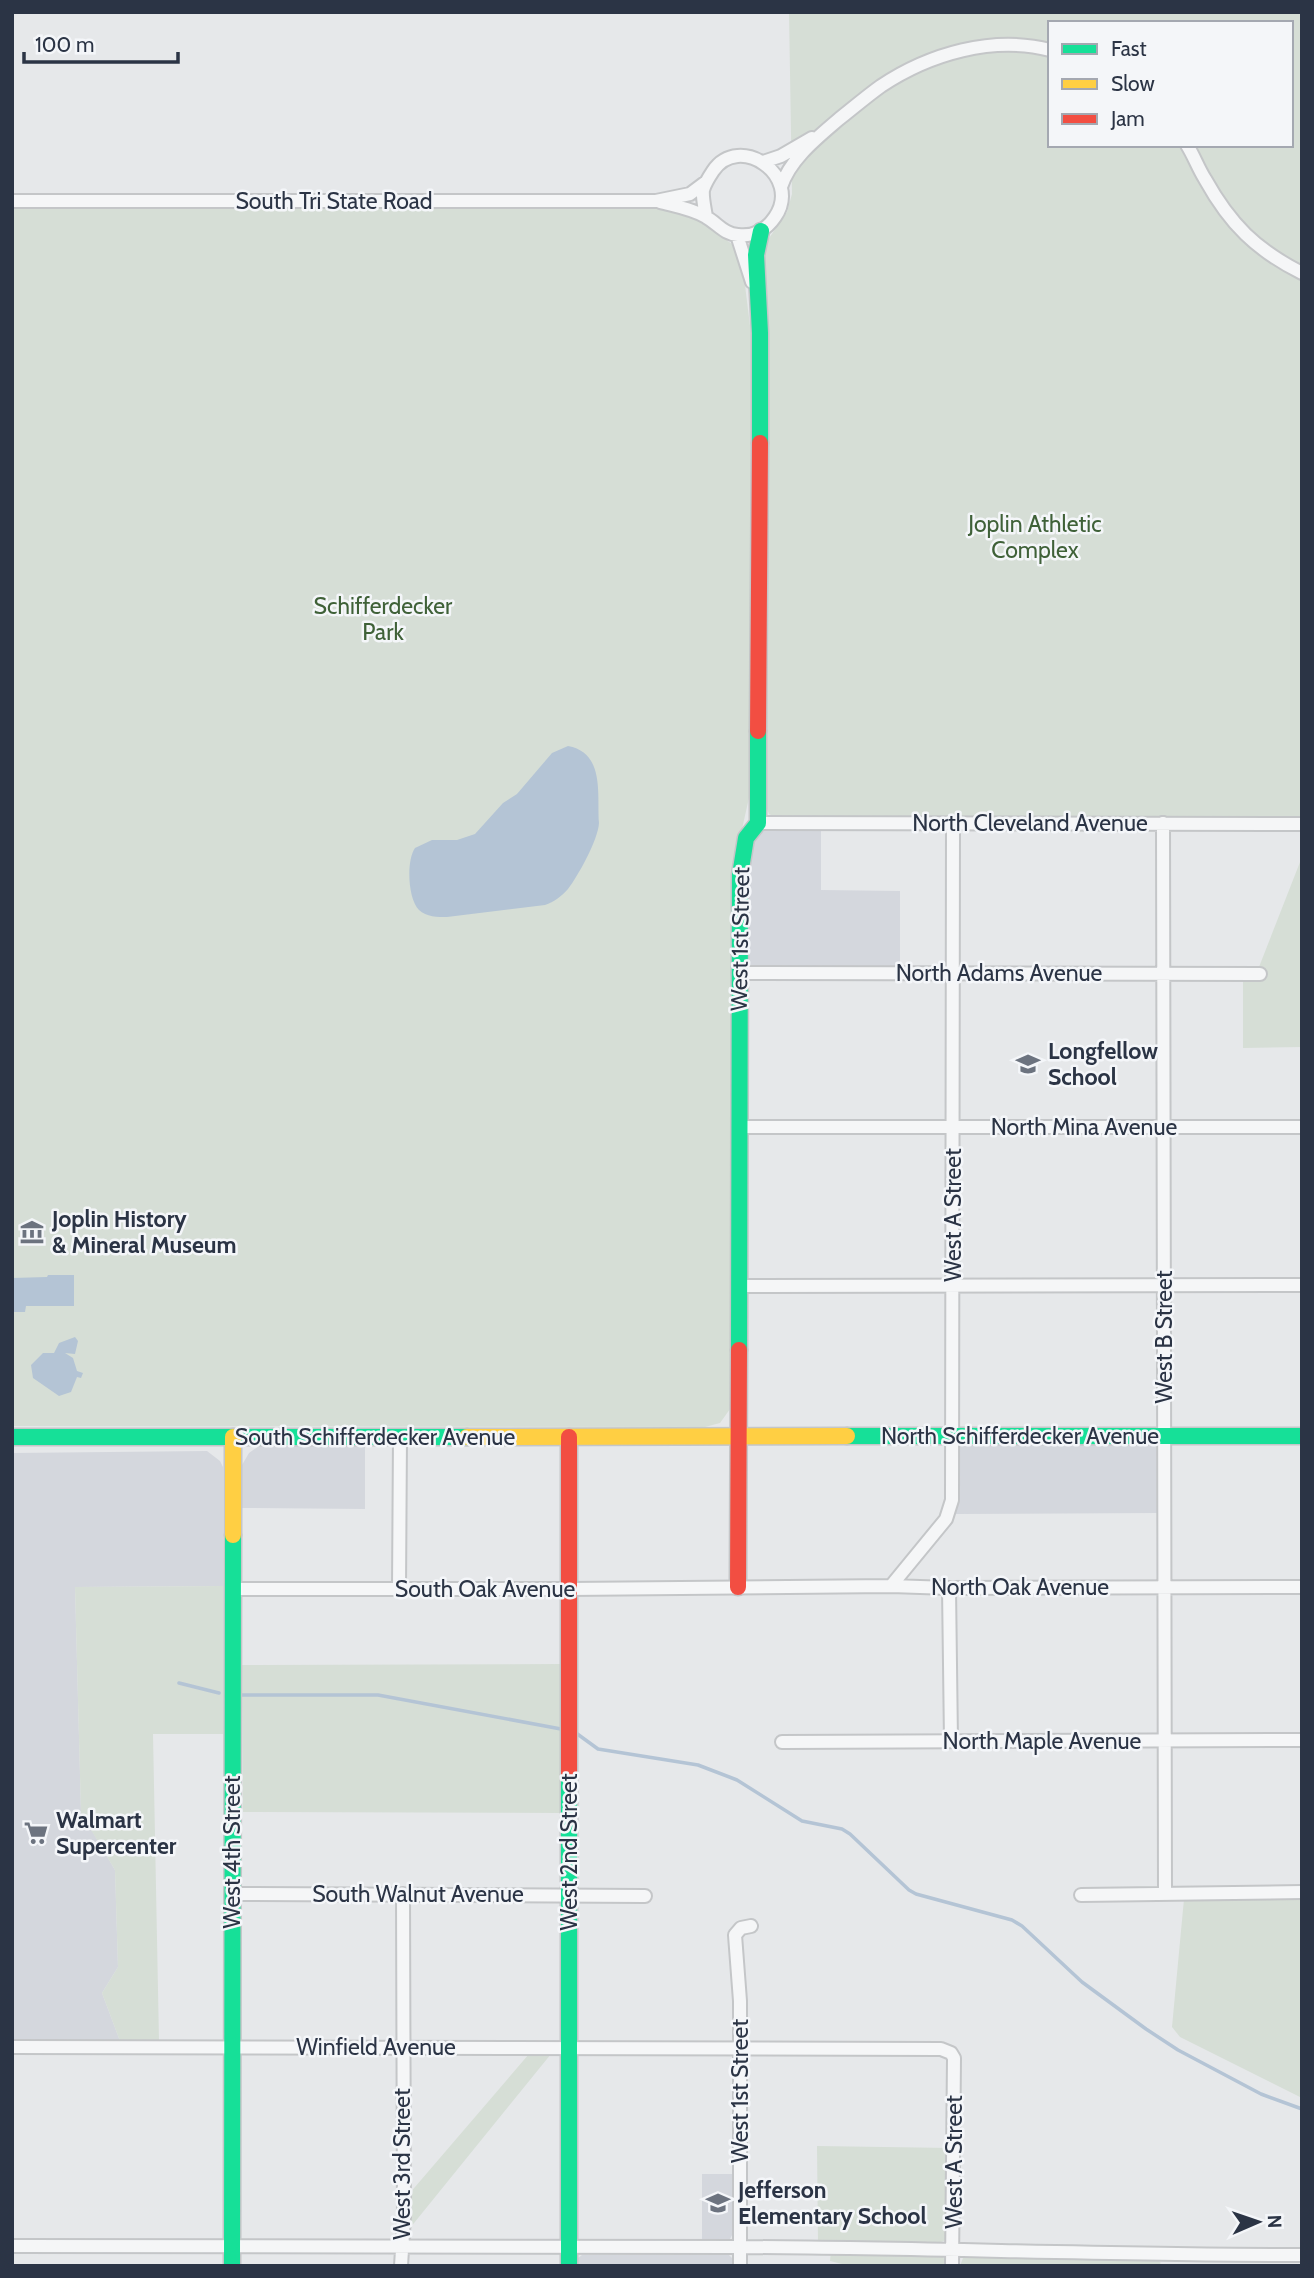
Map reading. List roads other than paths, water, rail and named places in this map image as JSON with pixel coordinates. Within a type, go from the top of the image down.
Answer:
[{"type":"street","points":[[781,187],[787,171],[825,131],[880,86],[906,71],[942,55],[997,46],[1048,50]]},
{"type":"street","points":[[737,235],[761,232],[771,224],[778,213],[782,200],[781,187],[775,173],[763,162],[782,156],[825,131]]},
{"type":"street","points":[[1188,147],[1205,181],[1237,227],[1259,249],[1302,273]]},
{"type":"street","name":"South Tri State Road","points":[[12,201],[656,201],[690,194],[706,182],[718,164],[732,157],[748,156],[763,162]]},
{"type":"street","points":[[706,182],[703,193],[706,217]]},
{"type":"street","name":"South Tri State Road","points":[[656,201],[706,217],[723,231],[737,235]]},
{"type":"street","name":"West 1st Street","points":[[738,1587],[738,972],[741,858],[746,838],[758,823],[760,333],[756,255],[761,232]]},
{"type":"street","name":"West 1st Street","points":[[737,235],[757,297]]},
{"type":"street","name":"North Cleveland Avenue","points":[[758,823],[1302,824]]},
{"type":"street","name":"West A Street","points":[[891,1586],[946,1519],[952,1500],[953,823]]},
{"type":"street","name":"West B Street","points":[[1163,823],[1165,1892]]},
{"type":"street","name":"North Adams Avenue","points":[[738,972],[1260,974]]},
{"type":"street","name":"North Mina Avenue","points":[[740,1127],[1302,1127]]},
{"type":"street","points":[[740,1286],[1302,1285]]},
{"type":"street","name":"North Schifferdecker Avenue","points":[[738,1437],[1302,1436]]},
{"type":"street","name":"South Schifferdecker Avenue","points":[[12,1437],[738,1437]]},
{"type":"street","name":"West 4th Street","points":[[232,2266],[233,1437]]},
{"type":"street","points":[[399,1589],[400,1437]]},
{"type":"street","name":"West 2nd Street","points":[[569,1437],[569,2266]]},
{"type":"street","name":"North Oak Avenue","points":[[738,1587],[1302,1587]]},
{"type":"street","name":"South Oak Avenue","points":[[233,1589],[738,1587]]},
{"type":"street","points":[[949,1588],[951,1741]]},
{"type":"street","name":"North Maple Avenue","points":[[782,1742],[1302,1740]]},
{"type":"street","points":[[1082,1895],[1302,1892]]},
{"type":"street","name":"South Walnut Avenue","points":[[232,1894],[645,1896]]},
{"type":"street","name":"West 3rd Street","points":[[401,2266],[404,2217],[403,1894]]},
{"type":"street","name":"West 1st Street","points":[[740,2266],[740,2047],[735,1935],[741,1928],[751,1926]]},
{"type":"street","name":"Winfield Avenue","points":[[12,2047],[941,2049],[951,2053],[954,2058]]},
{"type":"street","name":"West A Street","points":[[952,2266],[954,2058]]},
{"type":"street","points":[[12,2246],[953,2249],[1165,2260],[1302,2255]]},
{"type":"water","points":[[568,746],[580,750],[594,766],[597,776],[599,823],[591,848],[568,889],[545,905],[447,917],[436,917],[419,910],[412,898],[410,880],[410,862],[415,848],[432,840],[457,840],[475,834],[503,803],[517,794],[552,753]]},
{"type":"water","points":[[74,1275],[74,1306],[26,1306],[25,1312],[12,1312],[12,1278]]},
{"type":"water","points":[[75,1337],[78,1341],[75,1354],[65,1353],[73,1358],[77,1371],[83,1373],[81,1378],[77,1377],[71,1392],[59,1396],[33,1378],[31,1365],[43,1353],[54,1353],[59,1343]]},
{"type":"waterway","points":[[179,1683],[219,1693]]},
{"type":"waterway","points":[[240,1695],[378,1695],[561,1729]]},
{"type":"waterway","points":[[576,1733],[598,1749],[698,1765],[737,1780],[802,1821],[842,1829],[909,1890],[1012,1920],[1022,1926],[1082,1982],[1178,2050],[1261,2094],[1302,2109]]},
{"type":"place","name":"Longfellow School","points":[[1028,1064]]},
{"type":"place","name":"Joplin History & Mineral Museum","points":[[32,1232]]},
{"type":"place","name":"Walmart Supercenter","points":[[36,1833]]},
{"type":"place","name":"Jefferson Elementary School","points":[[718,2203]]},
{"type":"park label","name":"Joplin Athletic Complex","points":[[1035,537]]},
{"type":"park label","name":"Schifferdecker Park","points":[[383,619]]}]
